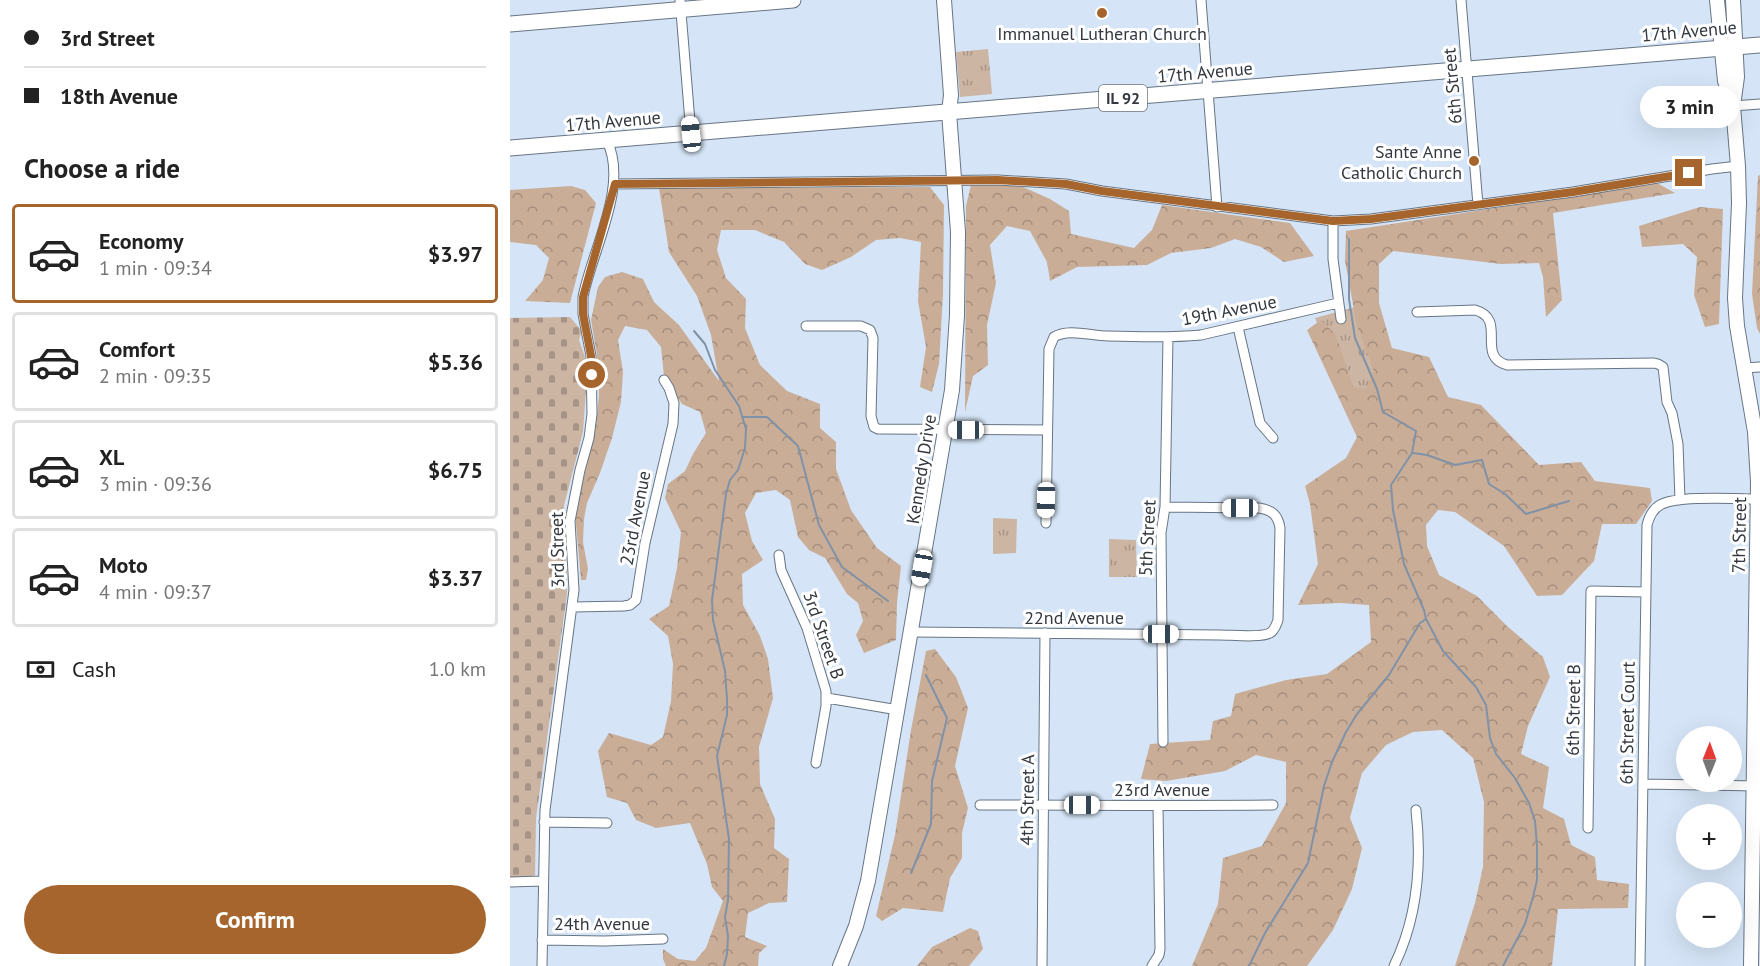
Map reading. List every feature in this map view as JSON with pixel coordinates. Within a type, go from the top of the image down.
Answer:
[{"type":"main road","points":[[510,24],[680,5],[793,0]]},
{"type":"main road","name":"17th Avenue","points":[[510,148],[1760,45]]},
{"type":"street","name":"Kennedy Drive","points":[[936,0],[943,96],[949,112]]},
{"type":"street","name":"Kennedy Drive","points":[[840,966],[856,926],[867,889],[951,390],[957,304],[958,232],[944,0]]},
{"type":"street","points":[[1201,0],[1217,207]]},
{"type":"street","name":"6th Street","points":[[1461,0],[1478,205]]},
{"type":"street","name":"7th Street","points":[[1717,0],[1729,47]]},
{"type":"street","name":"7th Street","points":[[1733,0],[1725,81],[1733,106],[1738,166],[1739,203],[1735,298],[1737,326],[1755,432],[1759,499],[1757,786],[1751,966]]},
{"type":"street","points":[[680,5],[691,134]]},
{"type":"street","points":[[1733,106],[1760,104]]},
{"type":"street","name":"3rd Street","points":[[542,966],[544,822],[558,703],[573,607],[574,576],[570,521],[589,438],[592,414],[591,356],[583,314],[583,297],[615,184],[615,161],[607,141]]},
{"type":"street","points":[[615,184],[1015,180],[1066,184],[1217,207],[1333,221],[1361,220],[1478,205],[1738,166]]},
{"type":"street","points":[[1333,221],[1333,259],[1341,319]]},
{"type":"street","name":"19th Avenue","points":[[1047,430],[1048,349],[1054,337],[1064,333],[1168,337],[1201,335],[1338,303]]},
{"type":"street","points":[[1417,312],[1475,310],[1481,312],[1491,324],[1493,357],[1496,361],[1507,365],[1654,363],[1663,367],[1667,402],[1677,434],[1680,500],[1759,499]]},
{"type":"street","points":[[806,326],[861,326],[870,330],[873,339],[871,416],[874,427],[883,430],[1047,430],[1046,524]]},
{"type":"street","points":[[1238,327],[1260,423],[1273,438]]},
{"type":"street","name":"5th Street","points":[[1163,742],[1161,533],[1166,507],[1168,337]]},
{"type":"street","points":[[1744,368],[1760,368]]},
{"type":"street","name":"23rd Avenue","points":[[573,607],[624,606],[636,600],[645,543],[673,424],[674,403],[669,387],[664,381]]},
{"type":"street","name":"6th Street Court","points":[[1640,966],[1646,532],[1648,520],[1657,507],[1680,500]]},
{"type":"street","name":"22nd Avenue","points":[[912,632],[1262,635],[1272,632],[1278,620],[1280,528],[1279,520],[1273,512],[1259,508],[1166,507]]},
{"type":"street","name":"3rd Street B","points":[[779,555],[781,570],[810,634],[827,698],[816,763]]},
{"type":"street","name":"6th Street B","points":[[1588,828],[1591,591],[1646,591]]},
{"type":"street","name":"4th Street A","points":[[1042,966],[1045,633]]},
{"type":"street","points":[[827,698],[898,710]]},
{"type":"street","points":[[1643,784],[1757,786]]},
{"type":"street","name":"23rd Avenue","points":[[980,805],[1273,805]]},
{"type":"street","points":[[1152,966],[1159,955],[1158,806]]},
{"type":"street","points":[[1394,966],[1410,926],[1417,888],[1419,856],[1416,810]]},
{"type":"street","points":[[544,822],[607,823]]},
{"type":"street","points":[[510,882],[542,880]]},
{"type":"street","name":"24th Avenue","points":[[542,940],[663,939]]},
{"type":"green space","points":[[988,49],[992,94],[960,97],[956,52]]},
{"type":"green space","points":[[1760,175],[1760,334],[1752,294],[1758,176]]},
{"type":"green space","points":[[1012,182],[1050,199],[1069,211],[1071,234],[1134,248],[1152,230],[1162,205],[1290,223],[1314,256],[1284,262],[1261,247],[1235,239],[1211,248],[1171,253],[1147,265],[1077,267],[1050,281],[1047,262],[1030,231],[1007,226],[990,245],[996,283],[987,325],[988,365],[973,376],[965,412],[966,206],[971,185]]},
{"type":"green space","points":[[1657,183],[1675,193],[1553,213],[1562,300],[1546,317],[1543,277],[1539,263],[1501,264],[1393,251],[1379,264],[1379,303],[1392,348],[1429,357],[1448,397],[1481,405],[1539,465],[1581,462],[1595,481],[1650,488],[1652,501],[1636,524],[1602,524],[1594,561],[1562,595],[1537,596],[1504,546],[1455,512],[1438,510],[1426,525],[1427,546],[1439,575],[1477,596],[1543,657],[1550,677],[1528,726],[1521,754],[1549,767],[1543,808],[1564,819],[1571,845],[1595,857],[1597,880],[1629,884],[1628,908],[1558,909],[1552,966],[1455,966],[1475,903],[1483,867],[1484,802],[1473,758],[1442,730],[1413,732],[1386,745],[1362,773],[1350,818],[1362,848],[1352,889],[1333,930],[1307,966],[1192,966],[1218,904],[1223,858],[1262,846],[1286,803],[1286,762],[1256,755],[1225,771],[1166,781],[1141,779],[1150,744],[1210,740],[1213,721],[1231,716],[1235,694],[1286,680],[1327,674],[1371,642],[1369,605],[1340,603],[1298,605],[1318,564],[1310,504],[1305,486],[1346,458],[1357,437],[1307,330],[1321,320],[1336,335],[1353,387],[1366,389],[1374,371],[1357,326],[1345,261],[1346,231]]},
{"type":"green space","points":[[571,186],[585,190],[596,203],[570,303],[525,301],[543,280],[549,258],[536,245],[510,242],[510,190]]},
{"type":"green space","points":[[930,187],[944,205],[939,364],[932,392],[920,387],[926,347],[918,301],[921,242],[900,238],[876,240],[851,257],[822,270],[805,264],[784,242],[755,230],[721,230],[717,250],[726,278],[746,299],[745,328],[760,365],[787,391],[820,404],[820,428],[836,442],[836,469],[851,510],[877,548],[901,566],[896,640],[864,653],[856,635],[863,621],[858,603],[847,594],[825,558],[809,550],[798,537],[790,500],[776,490],[756,493],[745,513],[752,541],[763,560],[742,574],[743,605],[760,636],[768,659],[773,698],[759,747],[760,784],[775,819],[774,848],[789,859],[787,902],[769,903],[748,913],[745,937],[767,946],[759,953],[758,966],[666,966],[663,949],[678,959],[695,961],[706,948],[723,901],[712,887],[707,864],[690,823],[656,828],[636,820],[627,803],[607,797],[598,751],[609,733],[651,745],[663,737],[671,701],[673,664],[668,636],[649,619],[669,606],[677,568],[681,532],[665,498],[668,484],[685,471],[706,433],[700,412],[682,404],[664,376],[661,347],[647,330],[625,326],[618,340],[623,372],[621,402],[612,438],[587,503],[583,542],[588,569],[586,580],[581,580],[575,513],[596,427],[599,395],[597,355],[591,320],[598,287],[605,277],[622,272],[643,279],[654,302],[679,325],[719,381],[711,335],[697,296],[669,252],[659,188]]},
{"type":"green space","points":[[1700,207],[1723,209],[1719,324],[1705,327],[1694,295],[1697,257],[1683,244],[1642,247],[1639,226]]},
{"type":"green space","points":[[1355,307],[1395,425],[1359,434],[1315,318]]},
{"type":"green space","points":[[570,317],[581,330],[579,340],[585,357],[586,390],[583,432],[557,531],[567,569],[567,594],[536,818],[535,875],[510,879],[510,318]]},
{"type":"green space","points":[[993,518],[1017,519],[1016,553],[993,554]]},
{"type":"green space","points":[[1109,539],[1136,540],[1137,577],[1109,577]]},
{"type":"green space","points":[[935,649],[956,677],[968,708],[955,766],[968,808],[962,833],[962,858],[950,878],[943,912],[903,908],[882,921],[876,916],[895,835],[926,651]]},
{"type":"green space","points":[[970,928],[978,931],[983,949],[969,966],[917,966],[932,947]]},
{"type":"waterway","points":[[1349,239],[1349,299],[1355,338],[1377,389],[1383,412],[1416,431],[1412,453],[1391,485],[1393,510],[1404,564],[1426,619],[1443,651],[1476,687],[1486,705],[1490,738],[1496,754],[1515,778],[1529,803],[1535,821],[1537,880],[1525,924],[1503,966]]},
{"type":"waterway","points":[[694,331],[705,344],[715,370],[739,406],[746,429],[745,448],[738,470],[730,480],[726,494],[712,600],[713,620],[725,671],[727,699],[727,715],[717,756],[729,839],[728,900],[725,917],[728,936],[724,966]]},
{"type":"waterway","points":[[742,417],[767,417],[798,446],[819,525],[842,567],[888,601]]},
{"type":"waterway","points":[[1413,453],[1427,455],[1455,465],[1482,460],[1489,484],[1505,494],[1526,514],[1569,501]]},
{"type":"waterway","points":[[1249,966],[1265,933],[1308,863],[1324,786],[1346,732],[1357,714],[1389,675],[1420,623],[1426,619]]},
{"type":"waterway","points":[[911,873],[931,824],[932,781],[947,718],[926,675]]},
{"type":"place","name":"Immanuel Lutheran Church","points":[[1102,13]]},
{"type":"place","name":"Sante Anne Catholic Church","points":[[1474,161]]},
{"type":"route","points":[[592,375],[591,356],[582,309],[583,297],[615,184],[1015,180],[1066,184],[1217,207],[1333,221],[1351,221],[1573,192],[1689,173]]}]
